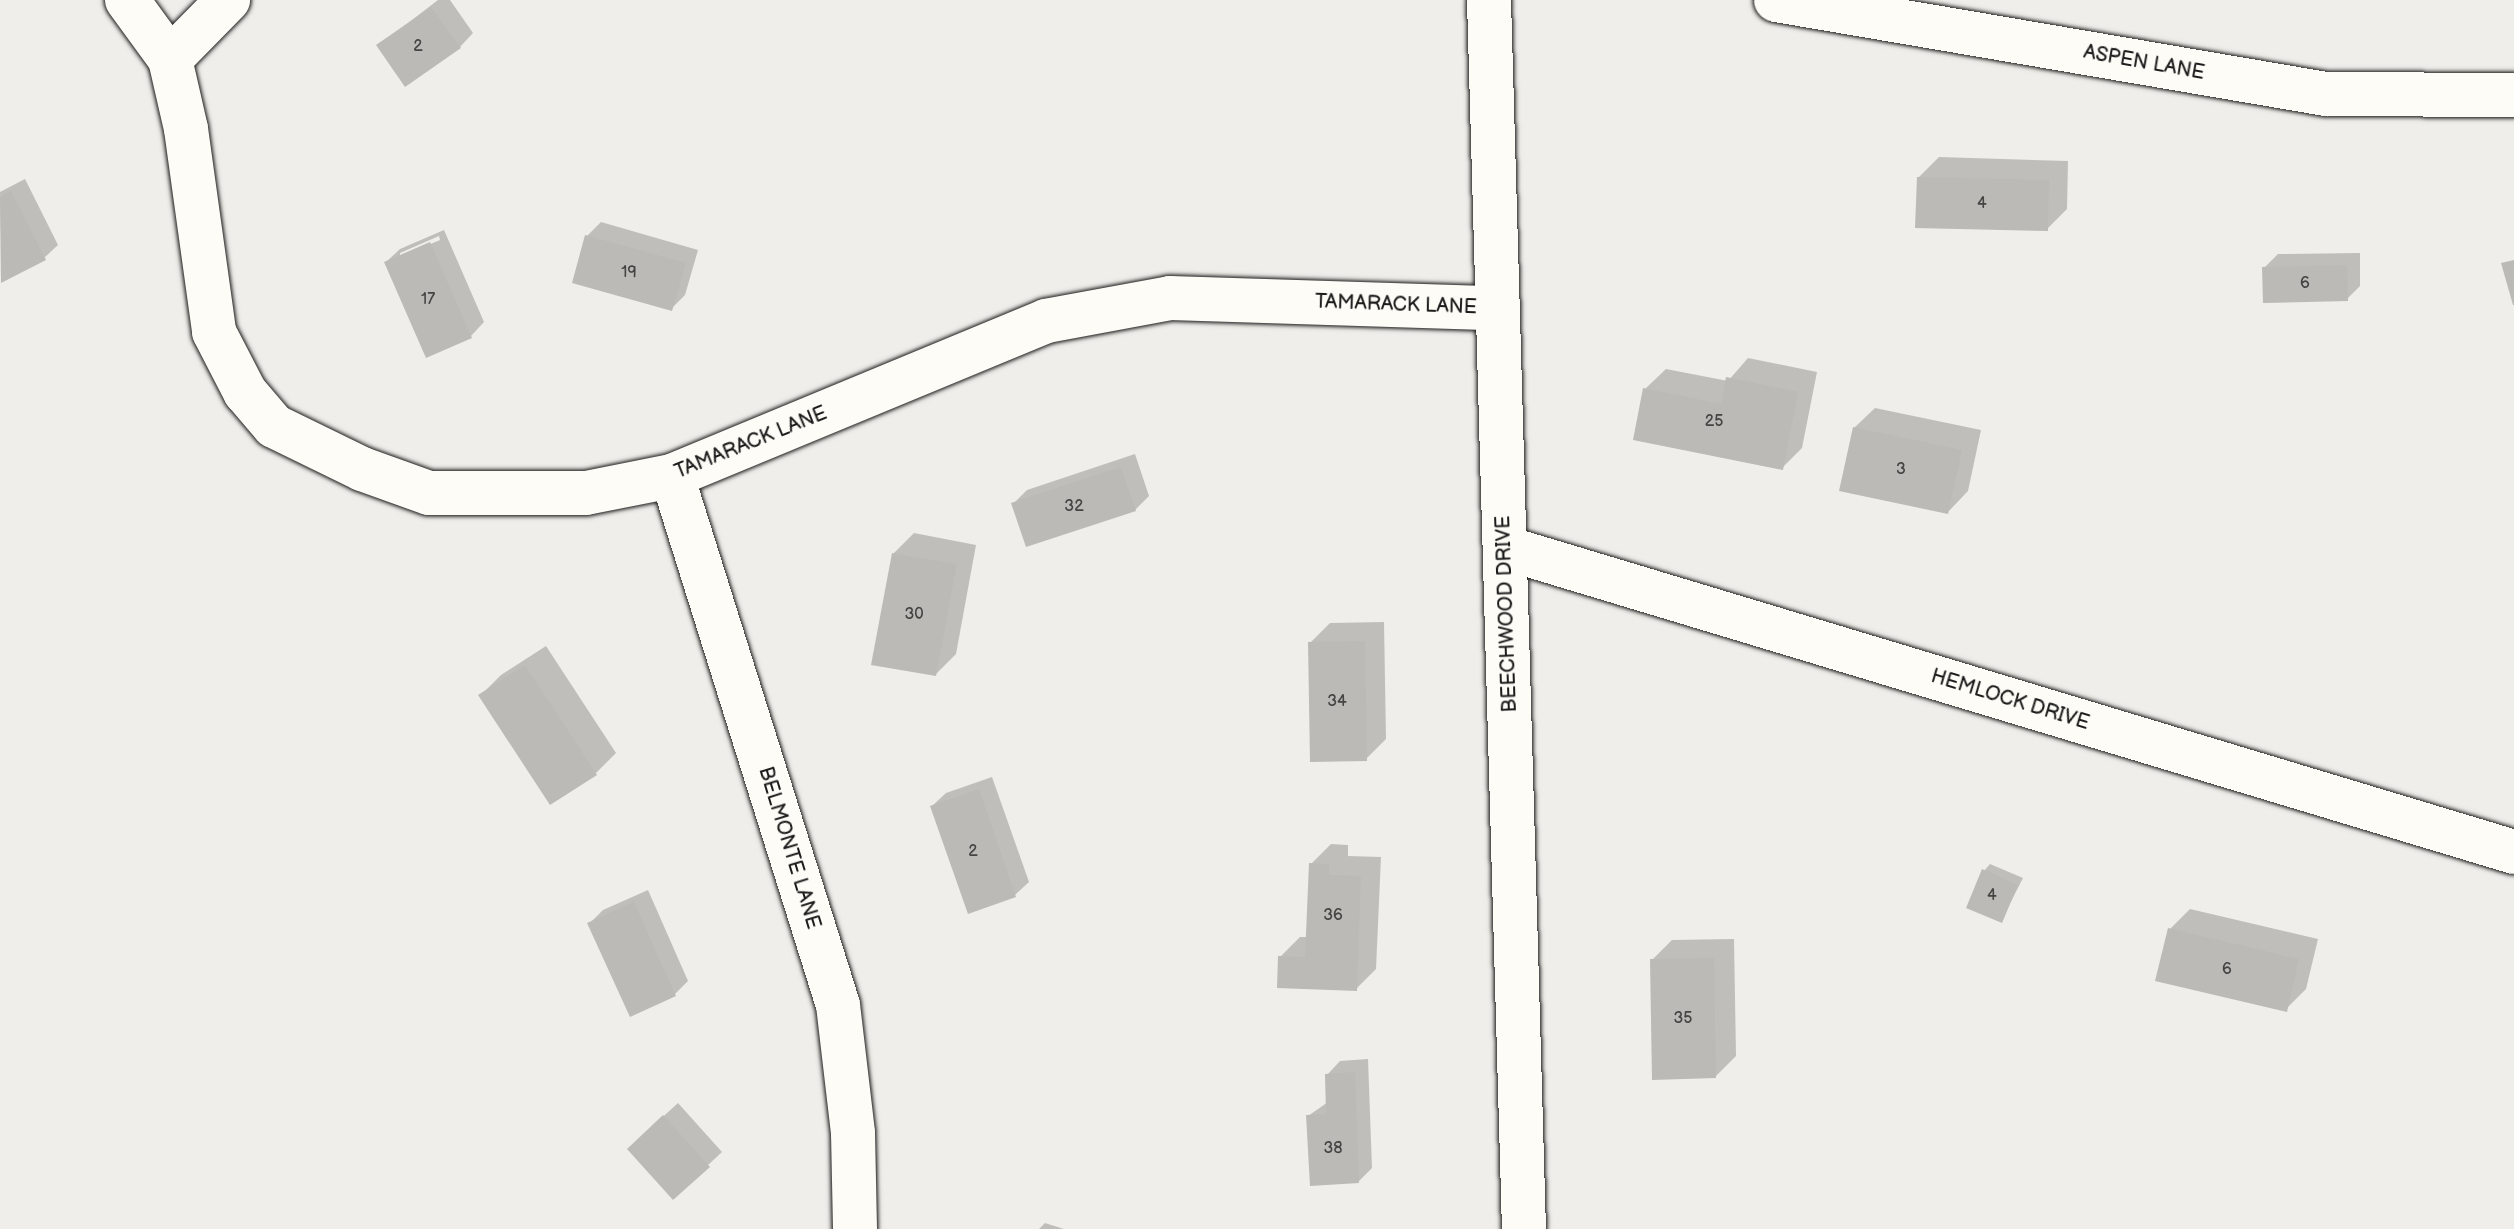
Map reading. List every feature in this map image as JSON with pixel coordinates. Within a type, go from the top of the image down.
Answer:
[{"type":"street","name":"TAMARACK LANE","points":[[127,0],[170,59],[186,129],[214,332],[245,392],[274,426],[362,469],[429,493],[586,493],[672,476],[1046,321],[1170,298],[1494,308]]},
{"type":"street","points":[[170,59],[228,0]]},
{"type":"street","name":"BEECHWOOD DRIVE","points":[[1489,0],[1494,308],[1506,548],[1524,1229]]},
{"type":"street","name":"ASPEN LANE","points":[[1776,0],[2326,94],[2514,95]]},
{"type":"street","name":"BELMONTE LANE","points":[[672,476],[838,1005],[853,1133],[855,1229]]},
{"type":"street","name":"HEMLOCK DRIVE","points":[[1506,548],[2514,852]]},
{"type":"building","points":[[431,7],[461,48],[405,87],[376,45]]},
{"type":"building","points":[[1917,177],[2049,180],[2048,231],[1915,228]]},
{"type":"building","points":[[11,191],[46,260],[1,283],[0,197]]},
{"type":"building","points":[[585,235],[686,263],[672,311],[572,283]]},
{"type":"building","points":[[430,242],[472,338],[426,358],[384,262]]},
{"type":"building","points":[[2514,260],[2514,305],[2513,305],[2501,263]]},
{"type":"building","points":[[2347,265],[2348,301],[2263,303],[2262,267]]},
{"type":"building","points":[[1726,377],[1798,392],[1783,470],[1633,440],[1643,388],[1721,404]]},
{"type":"building","points":[[1853,427],[1962,450],[1948,514],[1839,491]]},
{"type":"building","points":[[1121,467],[1136,511],[1026,547],[1011,503]]},
{"type":"building","points":[[892,553],[957,564],[936,676],[871,665]]},
{"type":"building","points":[[1365,641],[1367,761],[1310,762],[1308,642]]},
{"type":"building","points":[[525,665],[597,775],[550,805],[478,695]]},
{"type":"building","points":[[979,789],[1016,897],[968,914],[930,806]]},
{"type":"building","points":[[1309,863],[1329,864],[1329,875],[1361,876],[1357,991],[1277,988],[1278,956],[1305,957]]},
{"type":"building","points":[[1982,869],[2018,885],[2002,923],[1966,908]]},
{"type":"building","points":[[634,902],[676,996],[630,1017],[587,923]]},
{"type":"building","points":[[2168,928],[2299,959],[2287,1012],[2155,981]]},
{"type":"building","points":[[1714,958],[1716,1078],[1652,1080],[1650,959]]},
{"type":"building","points":[[1355,1072],[1359,1183],[1310,1186],[1306,1115],[1326,1114],[1325,1074]]},
{"type":"building","points":[[663,1115],[710,1167],[673,1200],[627,1149]]}]
